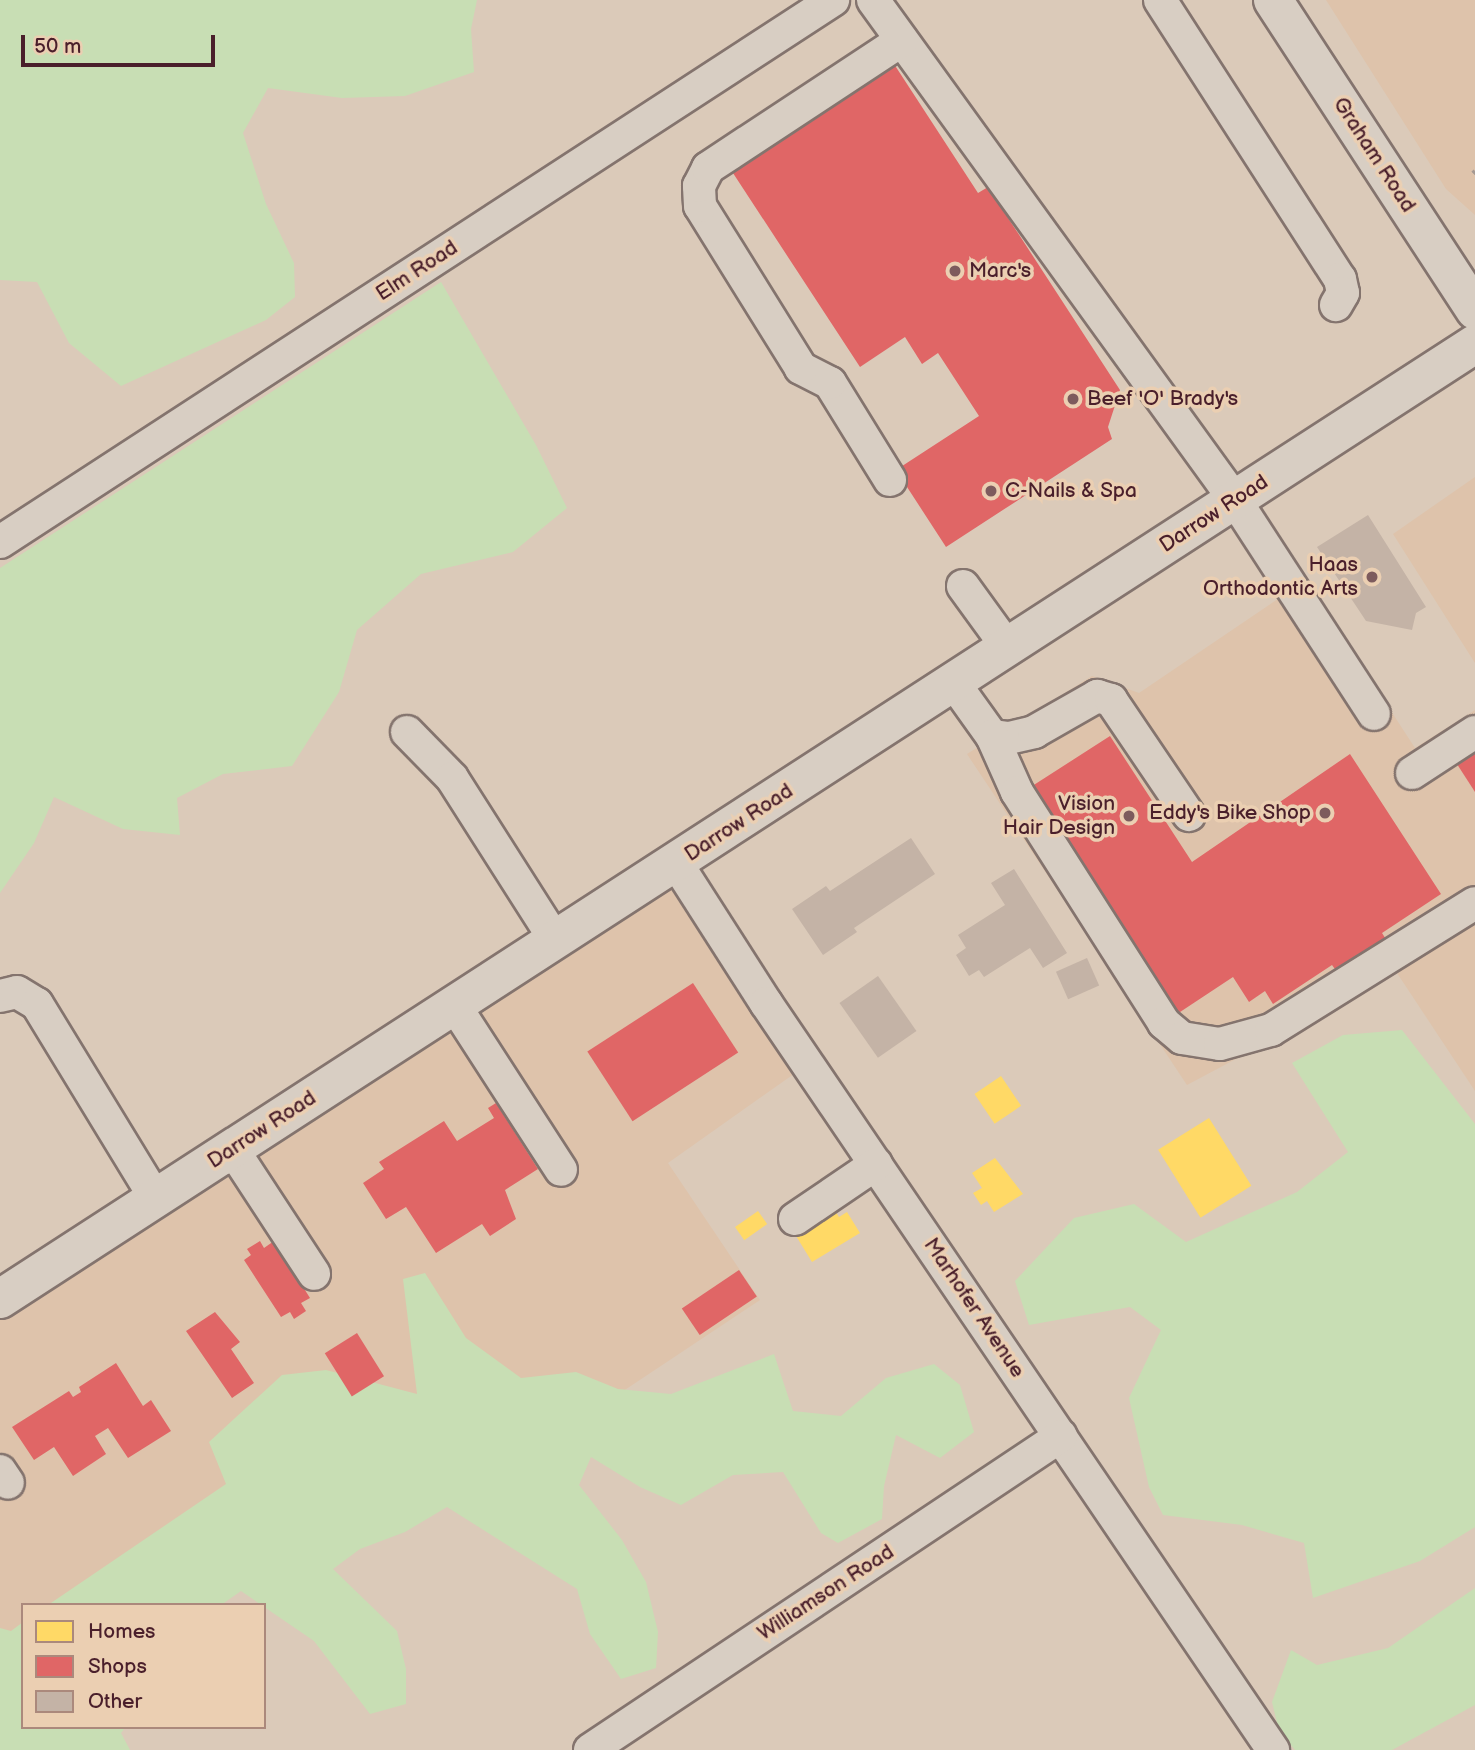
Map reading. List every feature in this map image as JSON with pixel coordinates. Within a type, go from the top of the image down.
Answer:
[{"type":"main road","name":"Graham Road","points":[[1273,0],[1475,310]]},
{"type":"main road","name":"Darrow Road","points":[[0,1299],[677,864],[1475,344]]},
{"type":"street","name":"Elm Road","points":[[0,542],[833,0]]},
{"type":"street","points":[[873,0],[1235,500],[1374,714]]},
{"type":"street","points":[[1160,0],[1339,279],[1343,293],[1336,305]]},
{"type":"street","points":[[890,480],[830,383],[801,368],[700,206],[699,186],[708,168],[902,40]]},
{"type":"street","points":[[963,586],[1008,648]]},
{"type":"street","points":[[954,683],[992,736],[1017,792],[1164,1023],[1182,1038],[1220,1044],[1271,1030],[1475,903]]},
{"type":"street","points":[[992,736],[1009,738],[1034,732],[1097,696],[1111,700],[1189,816]]},
{"type":"street","points":[[407,732],[452,778],[556,941]]},
{"type":"street","points":[[1412,773],[1475,732]]},
{"type":"street","name":"Marhofer Avenue","points":[[677,864],[876,1164],[1273,1750]]},
{"type":"street","points":[[0,996],[17,992],[37,1004],[156,1199]]},
{"type":"street","points":[[455,1006],[561,1170]]},
{"type":"street","points":[[233,1150],[314,1273]]},
{"type":"street","points":[[795,1219],[876,1164]]},
{"type":"street","name":"Williamson Road","points":[[590,1750],[1061,1436]]},
{"type":"shaded area","points":[[1326,0],[1475,0],[1475,215],[1446,189]]},
{"type":"shaded area","points":[[1475,477],[1475,663],[1393,534]]},
{"type":"shaded area","points":[[1306,580],[1415,748],[1475,710],[1475,1091],[1397,973],[1187,1085],[967,754],[1092,676],[1139,693]]},
{"type":"shaded area","points":[[674,852],[808,1064],[668,1163],[760,1300],[512,1465],[111,1603],[21,1603],[21,1655],[0,1667],[0,1299]]},
{"type":"green space","points":[[0,0],[477,0],[471,29],[474,72],[405,96],[342,98],[268,88],[243,133],[266,204],[294,263],[295,297],[266,320],[121,386],[69,343],[37,282],[0,280]]},
{"type":"green space","points":[[441,282],[536,445],[567,508],[513,552],[421,574],[357,630],[339,692],[292,766],[223,774],[177,798],[180,835],[123,829],[54,797],[34,843],[0,893],[0,568]]},
{"type":"green space","points":[[1402,1030],[1475,1124],[1475,1527],[1420,1561],[1313,1598],[1304,1543],[1242,1525],[1163,1515],[1149,1487],[1129,1398],[1161,1330],[1130,1307],[1029,1325],[1015,1281],[1074,1218],[1134,1204],[1186,1242],[1297,1192],[1348,1152],[1292,1063],[1343,1035]]},
{"type":"green space","points":[[425,1273],[466,1338],[521,1378],[576,1372],[618,1389],[671,1394],[774,1354],[793,1411],[841,1416],[886,1378],[934,1364],[960,1385],[974,1432],[940,1458],[896,1435],[884,1486],[882,1519],[838,1543],[821,1533],[783,1472],[733,1475],[681,1505],[640,1487],[591,1457],[579,1485],[622,1540],[646,1582],[658,1632],[656,1668],[621,1679],[590,1634],[577,1589],[447,1507],[405,1532],[360,1549],[333,1569],[397,1631],[406,1669],[406,1704],[370,1714],[314,1641],[266,1608],[266,1603],[259,1603],[241,1591],[224,1603],[51,1603],[226,1484],[209,1442],[282,1375],[326,1370],[417,1394],[403,1279]]},
{"type":"green space","points":[[1475,1588],[1475,1705],[1392,1750],[1295,1750],[1279,1731],[1272,1702],[1291,1650],[1317,1665],[1388,1648]]},
{"type":"green space","points":[[21,1624],[21,1729],[124,1729],[121,1733],[130,1750],[0,1750],[0,1628],[11,1631]]},
{"type":"building: Homes","points":[[1001,1076],[1021,1106],[995,1124],[974,1094]]},
{"type":"building: Homes","points":[[1209,1118],[1251,1186],[1201,1218],[1158,1150]]},
{"type":"building: Homes","points":[[995,1158],[1023,1194],[994,1212],[987,1201],[981,1205],[973,1193],[982,1188],[972,1173]]},
{"type":"building: Homes","points":[[832,1206],[839,1217],[847,1212],[860,1233],[812,1262],[793,1231]]},
{"type":"building: Homes","points":[[758,1211],[767,1224],[744,1240],[735,1227]]},
{"type":"building: Shops","points":[[894,64],[978,193],[988,187],[1120,390],[1108,427],[1112,439],[946,547],[896,470],[979,416],[938,353],[922,364],[905,337],[860,367],[731,170]]},
{"type":"building: Shops","points":[[1110,736],[1192,862],[1350,754],[1441,894],[1382,933],[1389,944],[1340,976],[1332,965],[1273,1004],[1265,991],[1249,1002],[1233,977],[1174,1016],[1026,790]]},
{"type":"building: Shops","points":[[1475,748],[1475,792],[1455,761]]},
{"type":"building: Shops","points":[[693,983],[738,1053],[633,1121],[587,1052]]},
{"type":"building: Shops","points":[[496,1103],[538,1169],[505,1190],[516,1219],[490,1236],[482,1224],[436,1253],[406,1207],[386,1219],[363,1183],[384,1169],[379,1162],[444,1121],[457,1141],[494,1118],[488,1108]]},
{"type":"building: Shops","points":[[260,1241],[264,1248],[274,1241],[310,1298],[301,1303],[306,1311],[294,1319],[290,1312],[281,1317],[244,1260],[251,1255],[247,1249]]},
{"type":"building: Shops","points":[[739,1270],[757,1297],[700,1335],[682,1309]]},
{"type":"building: Shops","points":[[215,1312],[240,1342],[231,1349],[254,1383],[232,1398],[186,1331]]},
{"type":"building: Shops","points":[[357,1333],[384,1376],[352,1396],[325,1353]]},
{"type":"building: Shops","points":[[116,1363],[143,1406],[151,1400],[171,1431],[128,1458],[108,1428],[95,1436],[106,1454],[73,1476],[54,1447],[34,1460],[12,1427],[69,1391],[73,1397],[81,1392],[79,1387]]},
{"type":"building: Other","name":"Haas Orthodontic Arts","points":[[1368,515],[1426,607],[1416,613],[1412,630],[1366,621],[1317,547]]},
{"type":"building: Other","points":[[911,838],[935,874],[854,928],[857,932],[823,955],[792,909],[826,886],[830,891]]},
{"type":"building: Other","points":[[1014,869],[1067,953],[1043,968],[1030,948],[984,977],[979,970],[969,976],[956,955],[966,948],[958,935],[1005,905],[991,883]]},
{"type":"building: Other","points":[[1087,958],[1099,985],[1068,999],[1056,972]]},
{"type":"building: Other","points":[[878,976],[916,1031],[878,1058],[839,1003]]},
{"type":"place","name":"Marc's","points":[[955,271]]},
{"type":"place","name":"Beef 'O' Brady's","points":[[1073,399]]},
{"type":"place","name":"C-Nails & Spa","points":[[991,491]]},
{"type":"place","name":"Haas Orthodontic Arts","points":[[1372,577]]},
{"type":"place","name":"Eddy's Bike Shop","points":[[1325,813]]},
{"type":"place","name":"Vision Hair Design","points":[[1129,816]]}]
